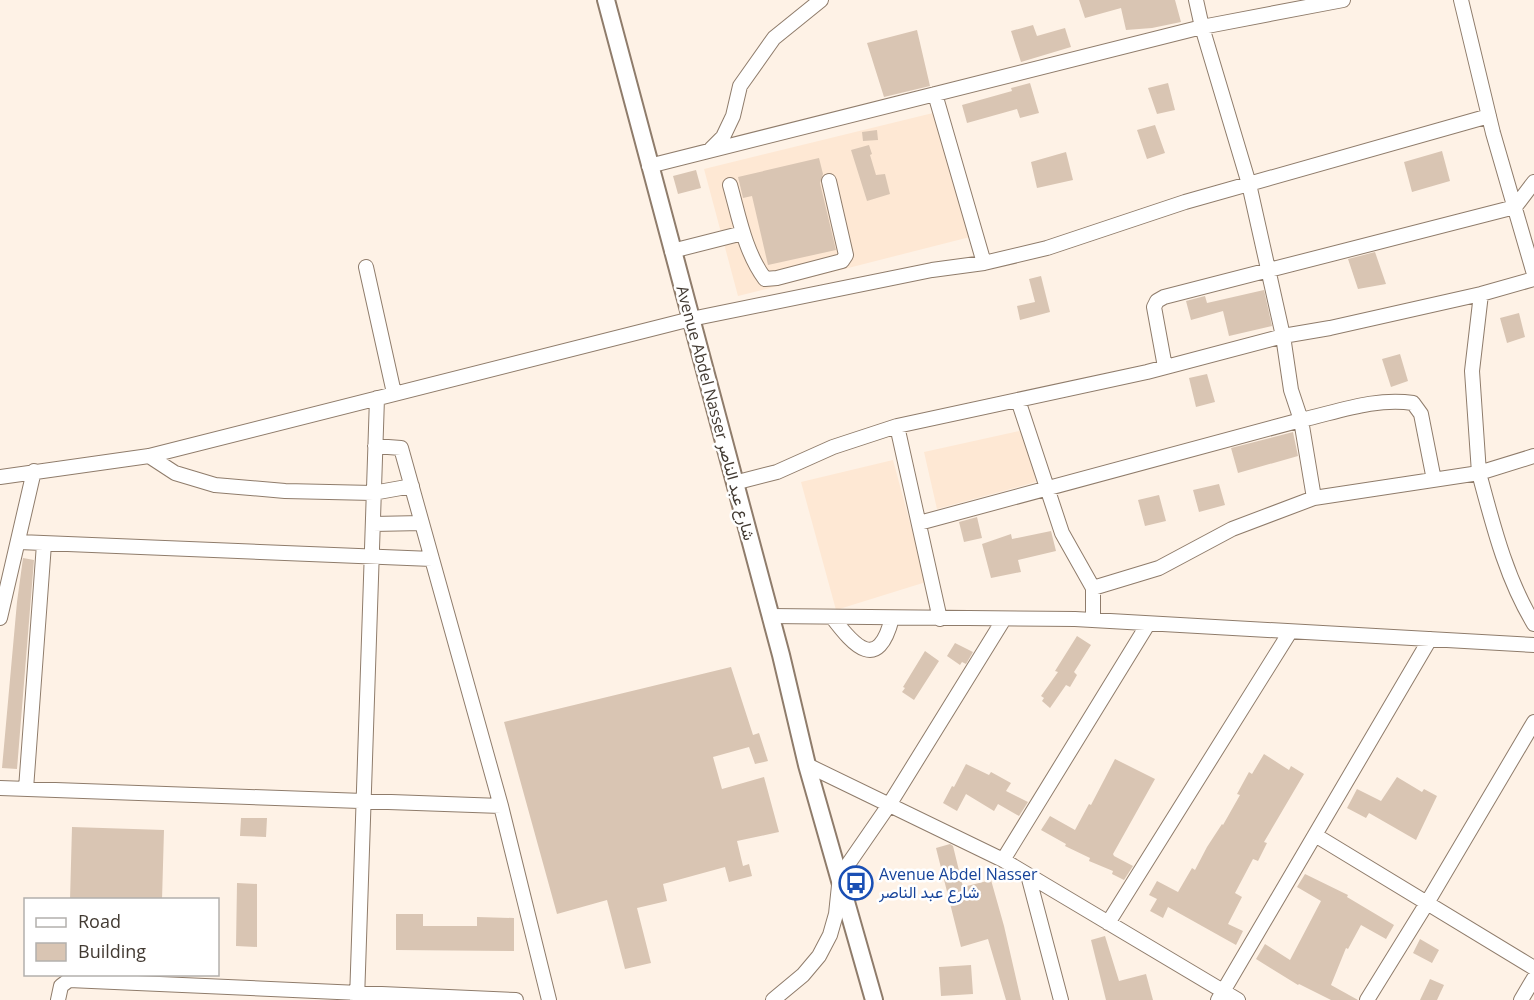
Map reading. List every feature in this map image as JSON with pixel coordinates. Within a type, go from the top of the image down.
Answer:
[{"type":"main road","name":"Avenue Abdel Nasser شارع عبد الناصر","points":[[606,0],[770,616],[807,765],[874,1000]]},
{"type":"street","points":[[709,151],[723,137],[733,116],[740,86],[774,38],[822,0]]},
{"type":"street","points":[[1196,0],[1249,184],[1283,336],[1291,390],[1301,420],[1314,498]]},
{"type":"street","points":[[649,166],[1202,27],[1343,0]]},
{"type":"street","points":[[1461,0],[1489,116],[1534,274]]},
{"type":"street","points":[[935,94],[984,264]]},
{"type":"street","points":[[0,477],[149,456],[691,320],[932,270],[984,264],[1047,248],[1185,202],[1489,116]]},
{"type":"street","points":[[730,185],[743,233],[759,272],[765,279],[820,268],[842,261],[846,255],[829,182]]},
{"type":"street","points":[[1165,367],[1154,307],[1157,300],[1267,269],[1515,207],[1534,182]]},
{"type":"street","points":[[672,251],[743,233]]},
{"type":"street","points":[[366,267],[394,393]]},
{"type":"street","points":[[734,483],[777,472],[833,447],[897,426],[1165,367],[1283,336],[1330,328],[1481,294],[1534,279]]},
{"type":"street","points":[[1481,294],[1472,370],[1479,473],[1498,544],[1522,604],[1534,624]]},
{"type":"street","points":[[357,996],[377,398]]},
{"type":"street","points":[[1018,400],[1062,533],[1093,588],[1093,620]]},
{"type":"street","points":[[919,523],[1301,420],[1362,405],[1398,401],[1413,403],[1421,414],[1434,480]]},
{"type":"street","points":[[897,426],[940,619]]},
{"type":"street","points":[[375,446],[401,448],[501,806],[549,1000]]},
{"type":"street","points":[[149,456],[175,473],[215,485],[285,491],[373,493],[412,486]]},
{"type":"street","points":[[1093,588],[1159,568],[1232,529],[1314,498],[1479,473],[1534,456]]},
{"type":"street","points":[[0,618],[34,471]]},
{"type":"street","points":[[373,524],[422,523]]},
{"type":"street","points":[[19,542],[432,560]]},
{"type":"street","points":[[26,789],[44,544]]},
{"type":"street","points":[[770,616],[1093,620],[1534,645]]},
{"type":"street","points":[[832,617],[850,641],[859,648],[867,650],[876,649],[885,639],[892,618]]},
{"type":"street","points":[[772,1000],[803,975],[819,956],[830,935],[836,914],[840,876],[889,805],[1004,619]]},
{"type":"street","points":[[1003,860],[1148,624]]},
{"type":"street","points":[[1108,923],[1290,632]]},
{"type":"street","points":[[1220,996],[1430,639]]},
{"type":"street","points":[[1367,1000],[1534,722]]},
{"type":"street","points":[[807,765],[1003,860],[1108,923],[1220,996],[1238,1000]]},
{"type":"street","points":[[0,788],[501,806]]},
{"type":"street","points":[[1315,835],[1534,968]]},
{"type":"street","points":[[1028,875],[1061,1000]]},
{"type":"street","points":[[1521,1000],[1534,978]]},
{"type":"street","points":[[58,1000],[60,986],[69,980],[357,996],[516,1000]]},
{"type":"shaded area","points":[[933,113],[970,237],[738,296],[704,169]]},
{"type":"shaded area","points":[[1024,430],[1036,482],[937,509],[924,452]]},
{"type":"shaded area","points":[[893,460],[926,582],[836,610],[801,482]]},
{"type":"building","points":[[1079,0],[1175,0],[1181,22],[1126,30],[1121,8],[1085,18]]},
{"type":"building","points":[[1033,25],[1037,36],[1065,28],[1071,47],[1021,62],[1011,31]]},
{"type":"building","points":[[917,30],[930,86],[884,97],[867,43]]},
{"type":"building","points":[[1030,83],[1039,113],[1020,118],[1017,109],[967,123],[962,105],[1012,91],[1011,88]]},
{"type":"building","points":[[1168,83],[1175,110],[1157,114],[1148,88]]},
{"type":"building","points":[[1155,125],[1165,153],[1147,159],[1137,130]]},
{"type":"building","points":[[877,130],[878,140],[863,141],[862,132]]},
{"type":"building","points":[[869,145],[876,175],[885,174],[890,194],[867,201],[851,150]]},
{"type":"building","points":[[1442,151],[1450,181],[1412,192],[1404,162]]},
{"type":"building","points":[[1066,152],[1073,180],[1037,188],[1031,162]]},
{"type":"building","points":[[819,158],[823,174],[820,183],[836,250],[768,265],[752,196],[743,198],[738,177]]},
{"type":"building","points":[[696,170],[701,188],[678,194],[673,176]]},
{"type":"building","points":[[1375,252],[1386,284],[1358,289],[1348,259]]},
{"type":"building","points":[[1041,276],[1050,312],[1020,320],[1017,306],[1035,302],[1029,279]]},
{"type":"building","points":[[1264,290],[1272,326],[1229,336],[1223,311],[1191,320],[1186,301],[1205,296],[1207,303]]},
{"type":"building","points":[[1519,313],[1525,337],[1507,343],[1500,318]]},
{"type":"building","points":[[1400,354],[1408,381],[1391,387],[1382,359]]},
{"type":"building","points":[[1207,374],[1215,402],[1196,407],[1189,378]]},
{"type":"building","points":[[1293,432],[1298,456],[1238,473],[1231,448]]},
{"type":"building","points":[[1219,484],[1225,505],[1199,512],[1193,490]]},
{"type":"building","points":[[1159,495],[1166,521],[1145,526],[1138,500]]},
{"type":"building","points":[[977,517],[982,538],[964,542],[959,522]]},
{"type":"building","points":[[1051,531],[1056,551],[1018,560],[1021,572],[991,578],[982,544],[1011,534],[1012,539]]},
{"type":"building","points":[[23,558],[34,560],[17,769],[2,768]]},
{"type":"building","points":[[1077,636],[1091,645],[1074,672],[1077,675],[1070,687],[1066,685],[1050,708],[1042,701],[1044,698],[1041,696],[1058,672],[1055,671]]},
{"type":"building","points":[[955,643],[973,652],[966,664],[962,662],[960,665],[947,656]]},
{"type":"building","points":[[925,651],[939,661],[914,700],[902,692],[905,688],[903,687]]},
{"type":"building","points":[[731,667],[753,735],[759,733],[768,761],[755,764],[749,747],[713,757],[722,789],[764,777],[779,832],[737,841],[743,866],[749,864],[752,876],[729,882],[725,867],[663,884],[667,901],[637,908],[651,963],[625,969],[607,900],[557,914],[504,722]]},
{"type":"building","points":[[1264,754],[1289,770],[1291,766],[1304,774],[1264,842],[1267,843],[1258,861],[1253,859],[1235,893],[1242,897],[1228,924],[1243,931],[1236,945],[1168,907],[1163,918],[1150,911],[1157,899],[1149,895],[1157,881],[1178,892],[1192,868],[1195,870],[1240,795],[1237,794],[1249,772],[1252,774]]},
{"type":"building","points":[[1115,759],[1155,779],[1113,854],[1133,866],[1124,880],[1112,874],[1113,871],[1089,861],[1090,858],[1065,846],[1066,844],[1041,830],[1050,816],[1075,830]]},
{"type":"building","points":[[966,764],[989,775],[991,772],[1011,783],[1006,791],[1028,802],[1019,816],[998,804],[994,811],[966,794],[957,811],[943,803]]},
{"type":"building","points":[[1397,777],[1422,792],[1424,789],[1437,796],[1416,840],[1369,813],[1366,818],[1347,808],[1357,789],[1381,801]]},
{"type":"building","points":[[241,818],[267,818],[266,837],[240,836]]},
{"type":"building","points":[[72,827],[164,830],[162,898],[70,898]]},
{"type":"building","points":[[950,844],[953,846],[963,887],[991,880],[1021,1000],[1006,1000],[988,939],[961,947],[936,848]]},
{"type":"building","points":[[1305,874],[1348,895],[1347,897],[1394,925],[1386,939],[1361,925],[1348,949],[1346,948],[1331,985],[1358,1000],[1331,1000],[1298,985],[1256,959],[1265,944],[1290,960],[1321,901],[1297,887]]},
{"type":"building","points":[[237,883],[257,884],[257,947],[236,946]]},
{"type":"building","points":[[396,914],[423,914],[423,926],[477,926],[477,917],[514,918],[514,951],[396,950]]},
{"type":"building","points":[[1105,936],[1119,981],[1146,974],[1153,1000],[1106,1000],[1091,940]]},
{"type":"building","points":[[1420,939],[1439,950],[1432,963],[1413,953]]},
{"type":"building","points":[[971,965],[973,994],[941,996],[939,967]]},
{"type":"building","points":[[1430,979],[1444,985],[1437,1000],[1420,1000]]},
{"type":"place","name":"Avenue Abdel Nasser شارع عبد الناصر","points":[[856,883]]}]
